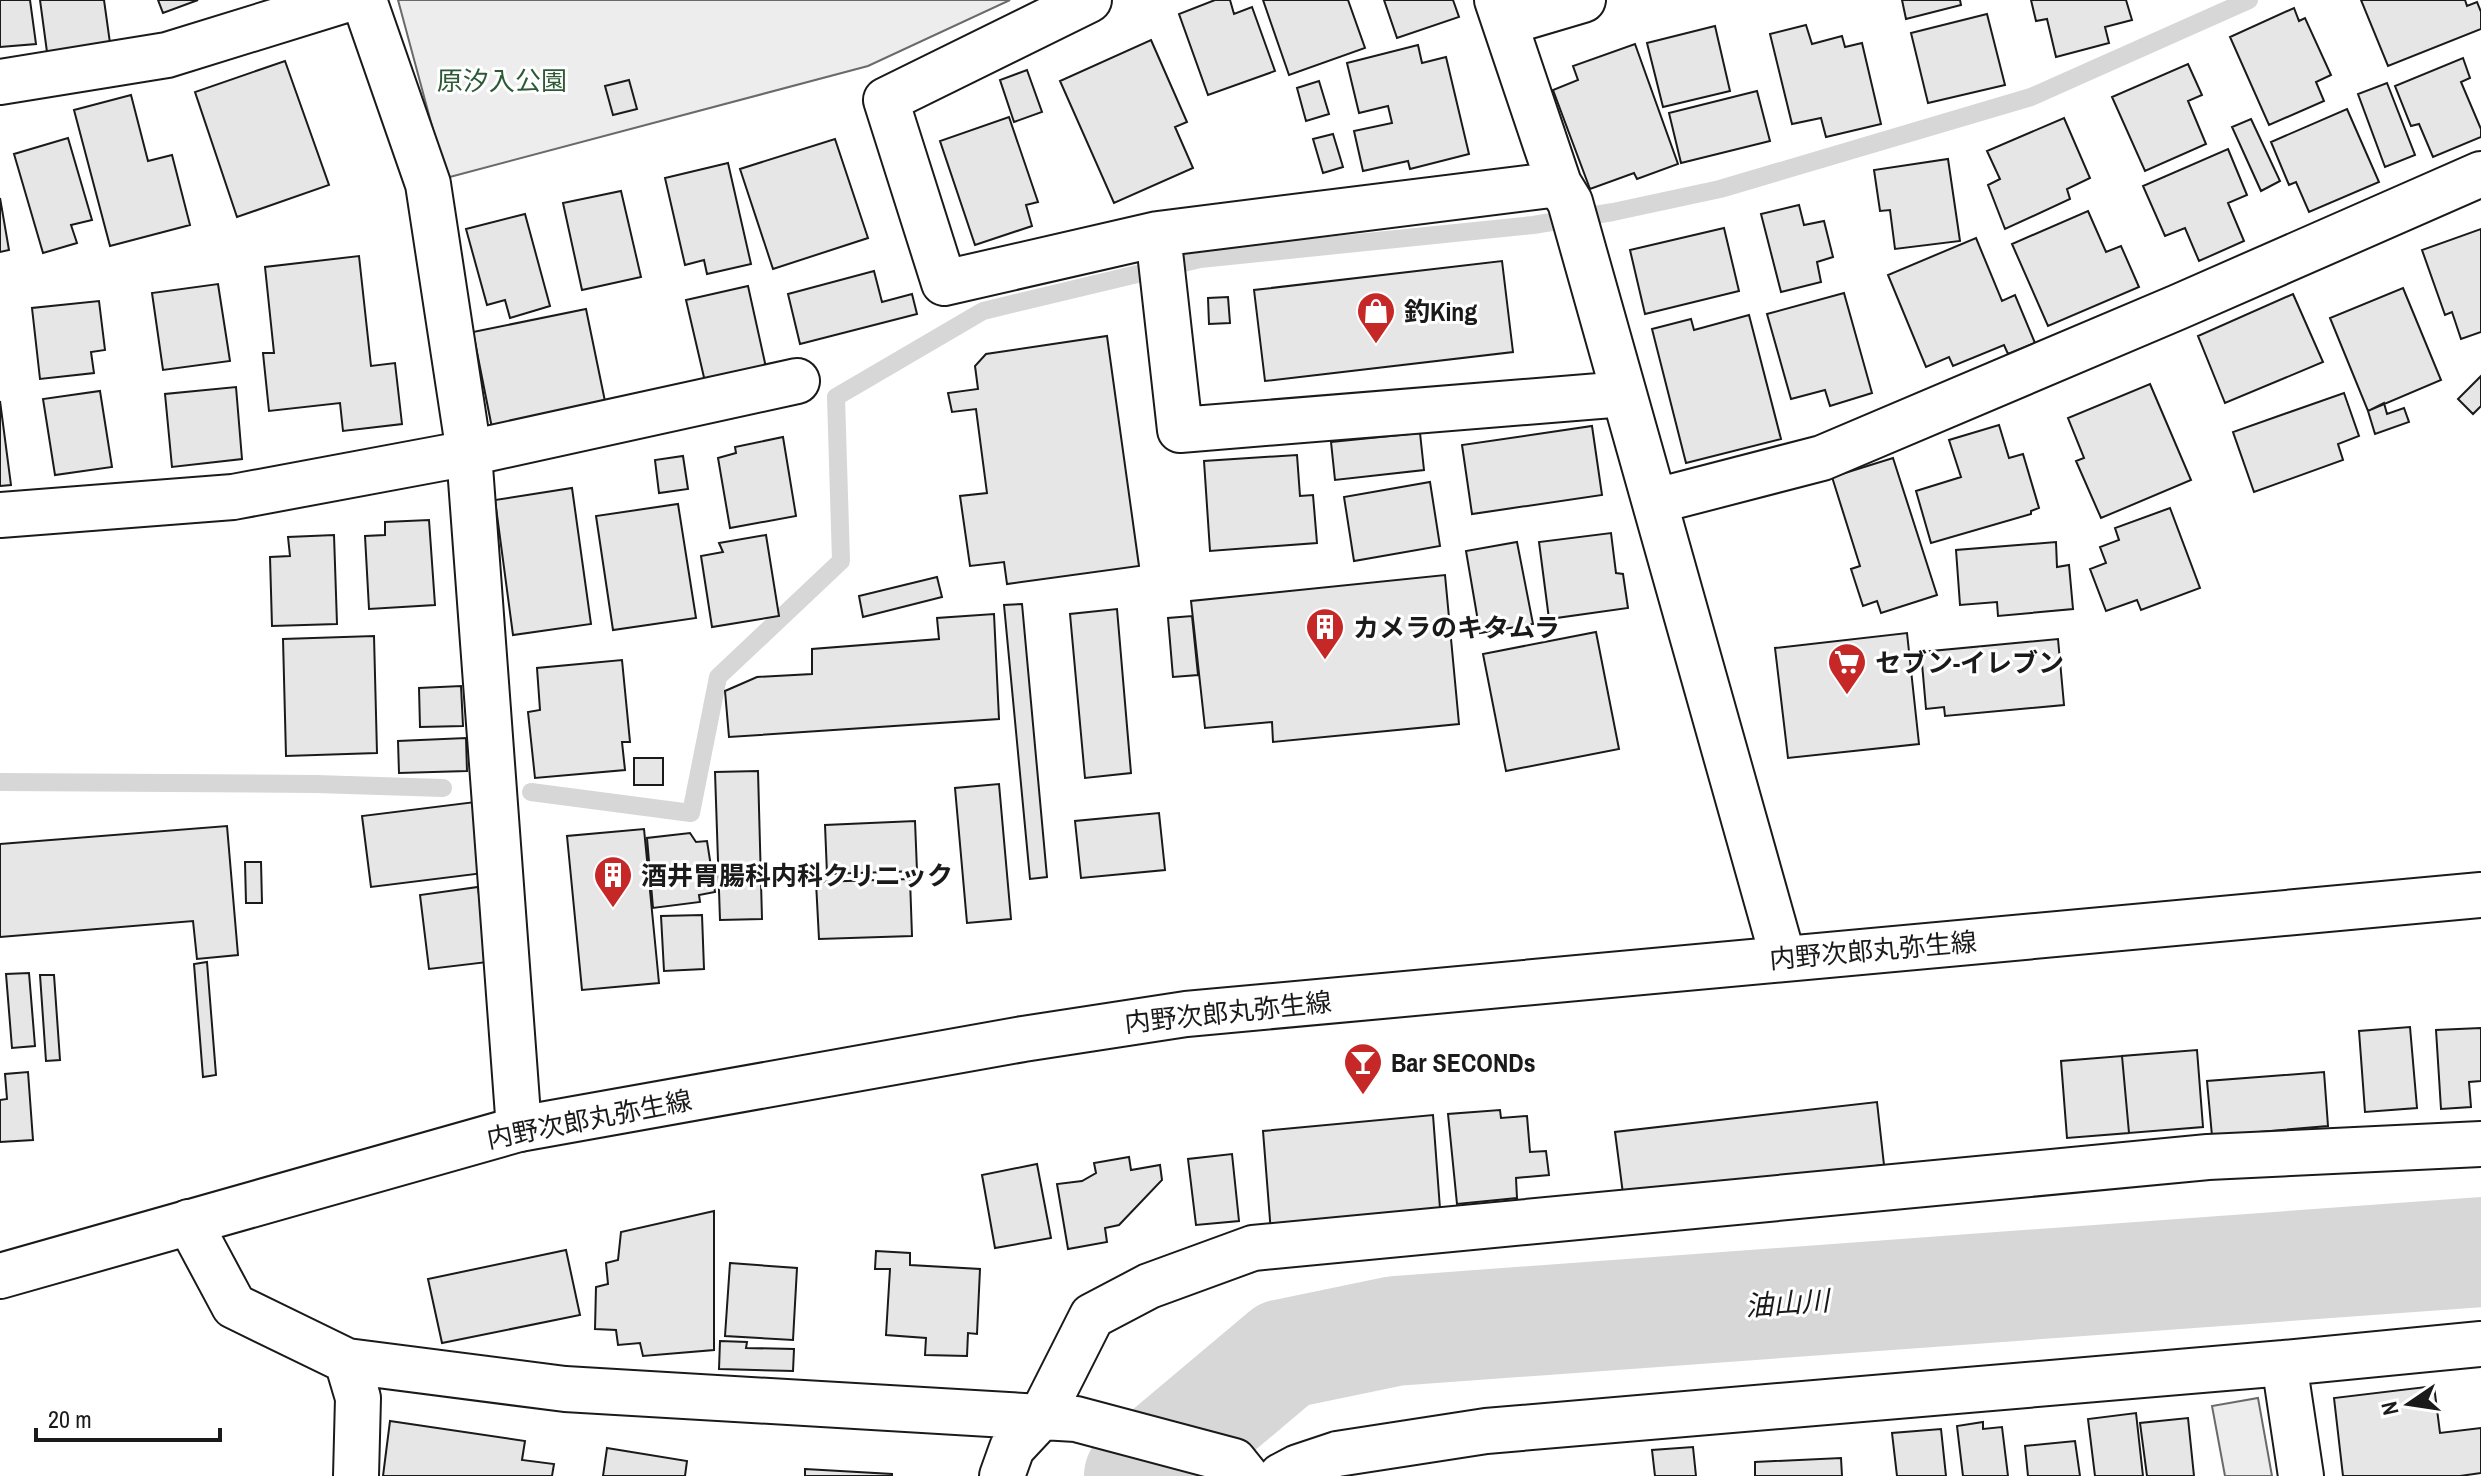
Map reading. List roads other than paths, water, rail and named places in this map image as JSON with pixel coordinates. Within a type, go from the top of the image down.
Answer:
[{"type":"street","points":[[0,82],[167,55],[345,0]]},
{"type":"street","points":[[364,0],[428,184],[469,453],[519,1129]]},
{"type":"street","points":[[1089,0],[886,100],[944,283],[1158,236],[1565,193]]},
{"type":"street","points":[[1583,0],[1501,12],[1582,247],[1783,958]]},
{"type":"street","points":[[1656,501],[1822,458],[2481,174]]},
{"type":"street","points":[[1158,236],[1180,430],[1624,394]]},
{"type":"street","points":[[0,515],[233,497],[469,453],[797,381]]},
{"type":"street","name":"内野次郎丸弥生線","points":[[0,1276],[519,1129],[1023,1039],[1186,1014],[2481,895]]},
{"type":"street","points":[[1002,1476],[1012,1448],[1058,1418],[1092,1316],[1149,1286],[1253,1248],[2208,1157],[2481,1144]]},
{"type":"street","points":[[189,1222],[234,1306],[347,1361],[565,1389],[1058,1418],[1240,1468]]},
{"type":"street","points":[[1281,1476],[1337,1454],[1486,1431],[2481,1344]]},
{"type":"street","points":[[347,1361],[358,1398],[356,1476]]},
{"type":"street","points":[[2284,1363],[2301,1476]]},
{"type":"waterway","points":[[531,792],[691,813],[718,677],[841,561],[836,397],[983,311],[1200,259],[1533,225],[1720,189],[2031,97],[2249,0]]},
{"type":"waterway","points":[[0,782],[443,788]]},
{"type":"waterway","name":"油山川","points":[[1139,1476],[1284,1354],[1395,1331],[2481,1252]]},
{"type":"place","name":"釣King","points":[[1376,345]]},
{"type":"place","name":"カメラのキタムラ","points":[[1325,661]]},
{"type":"place","name":"セブン-イレブン","points":[[1847,696]]},
{"type":"place","name":"酒井胃腸科内科クリニック","points":[[613,909]]},
{"type":"place","name":"Bar SECONDs","points":[[1363,1096]]},
{"type":"park label","name":"原汐入公園","points":[[502,80]]}]
